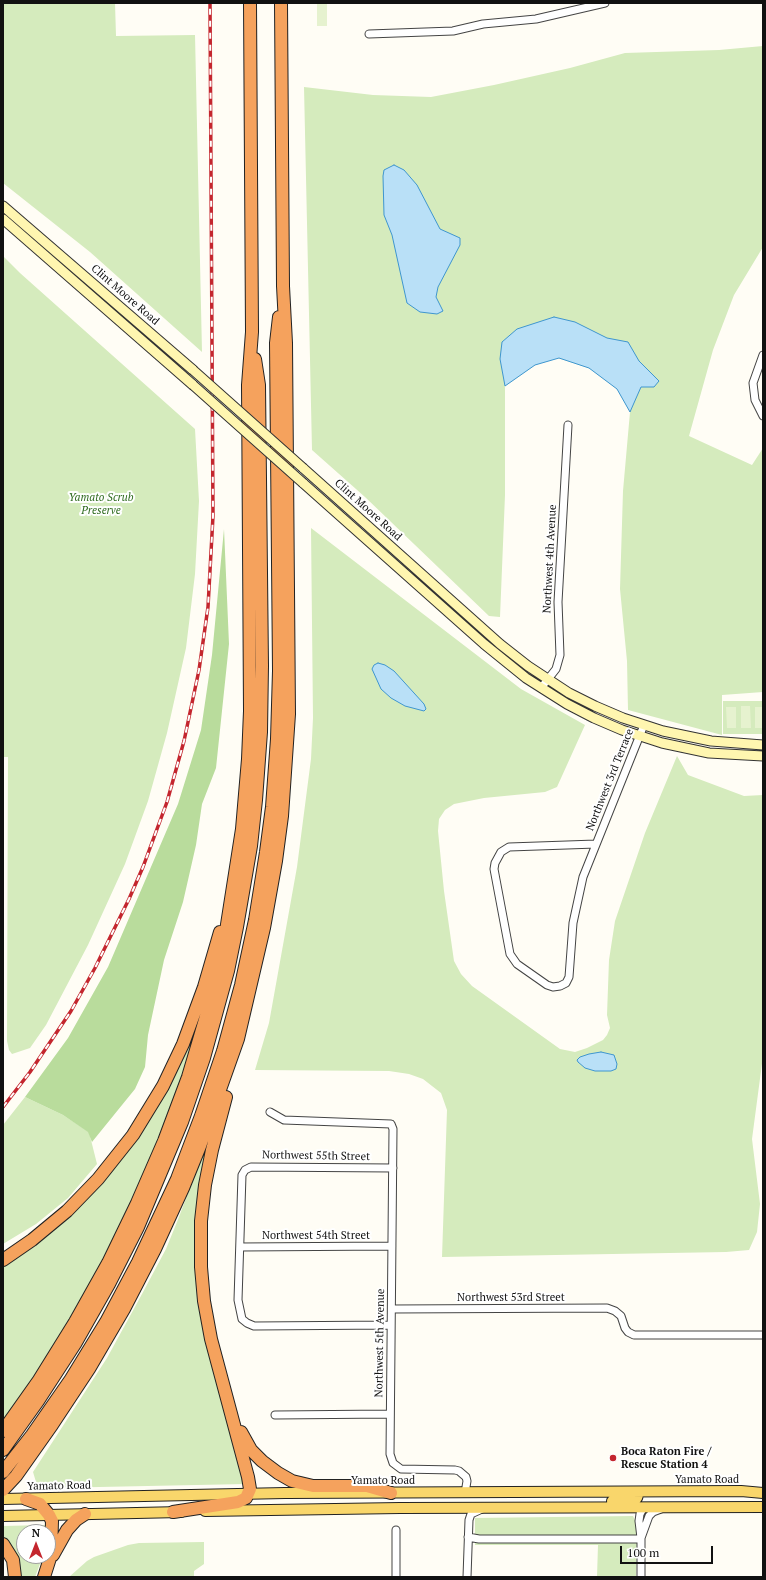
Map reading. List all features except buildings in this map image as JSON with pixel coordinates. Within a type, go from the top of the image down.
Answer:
[{"type":"highway","points":[[3,1431],[51,1361],[86,1303],[124,1230],[156,1161],[188,1077],[207,1013],[223,950],[244,806],[250,711],[248,385],[252,332],[250,3]]},
{"type":"highway","points":[[174,1512],[235,1503],[244,1499],[248,1494],[249,1480],[211,1339],[206,1314],[202,1278],[201,1245],[202,1209],[207,1174],[229,1086],[238,1039],[255,973],[268,907],[282,816],[287,748],[289,662],[287,407],[283,286],[281,3]]},
{"type":"highway","points":[[3,1472],[45,1417],[83,1360],[118,1302],[149,1241],[177,1179],[206,1101],[229,1030],[246,964],[266,852],[272,807],[277,739],[276,343],[283,286]]},
{"type":"highway","points":[[3,1450],[38,1401],[75,1344],[109,1284],[147,1207],[182,1122],[197,1080],[217,1014],[231,956],[253,831],[261,718],[259,386],[252,332]]},
{"type":"highway","points":[[3,1260],[50,1226],[82,1196],[98,1179],[133,1135],[152,1106],[173,1066],[197,1007],[231,898]]},
{"type":"highway","points":[[3,1498],[16,1476],[61,1413],[89,1369],[122,1314],[146,1269],[184,1188],[238,1039]]},
{"type":"highway","points":[[3,1251],[46,1223],[77,1195],[98,1179]]},
{"type":"highway","points":[[232,1414],[247,1443],[256,1455],[273,1470],[288,1479],[313,1486],[367,1486],[391,1493]]},
{"type":"highway","points":[[3,1490],[16,1476]]},
{"type":"highway","points":[[26,1499],[40,1504],[50,1515],[51,1524]]},
{"type":"highway","points":[[56,1549],[67,1530],[76,1520],[85,1514]]},
{"type":"highway","points":[[3,1544],[13,1560],[15,1577]]},
{"type":"highway","points":[[44,1577],[48,1564]]},
{"type":"main road","name":"Yamato Road","points":[[3,1498],[26,1499],[248,1494],[391,1493],[741,1491],[763,1493]]},
{"type":"main road","points":[[644,1507],[655,1499],[660,1498],[728,1498],[741,1491]]},
{"type":"main road","points":[[502,1508],[494,1506],[493,1501],[499,1499],[548,1499],[558,1492]]},
{"type":"main road","points":[[564,1508],[577,1501],[633,1500],[639,1496],[639,1492]]},
{"type":"main road","points":[[384,1508],[394,1502],[456,1502],[463,1498],[465,1493]]},
{"type":"main road","points":[[3,1516],[384,1508],[763,1507]]},
{"type":"street","points":[[369,34],[453,31],[491,23],[536,19],[605,3]]},
{"type":"street","name":"Clint Moore Road","points":[[3,206],[193,370],[500,644],[528,666],[548,680],[595,706],[644,726],[687,737],[711,741],[763,745]]},
{"type":"street","name":"Clint Moore Road","points":[[3,219],[193,385],[484,644],[541,688],[594,718],[640,737],[685,749],[709,753],[763,756]]},
{"type":"street","points":[[763,355],[752,383],[755,400],[763,416]]},
{"type":"street","name":"Northwest 4th Avenue","points":[[541,688],[556,669],[560,655],[558,602],[568,425]]},
{"type":"street","name":"Northwest 3rd Terrace","points":[[596,844],[509,848],[501,852],[495,863],[496,877],[510,954],[517,964],[547,985],[554,987],[560,986],[566,983],[569,977],[574,915],[583,877],[644,726]]},
{"type":"street","name":"Northwest 5th Avenue","points":[[270,1112],[284,1120],[391,1124],[394,1129],[390,1454],[393,1464],[407,1470],[455,1470],[466,1477],[467,1484],[465,1493]]},
{"type":"street","name":"Northwest 55th Street","points":[[240,1247],[242,1175],[245,1170],[251,1167],[393,1168]]},
{"type":"street","name":"Northwest 54th Street","points":[[240,1247],[392,1246]]},
{"type":"street","points":[[240,1247],[239,1307],[242,1319],[250,1325],[391,1325]]},
{"type":"street","name":"Northwest 53rd Street","points":[[392,1309],[607,1308],[615,1311],[621,1316],[628,1332],[634,1335],[763,1335]]},
{"type":"street","points":[[276,1415],[390,1414]]},
{"type":"street","points":[[641,1577],[641,1539],[639,1521],[640,1514],[644,1507]]},
{"type":"street","points":[[641,1539],[649,1516],[653,1512],[665,1507]]},
{"type":"street","points":[[468,1577],[469,1517],[475,1512],[486,1508]]},
{"type":"street","points":[[396,1530],[396,1577]]},
{"type":"street","points":[[468,1537],[479,1539],[641,1539]]},
{"type":"green space","points":[[3,3],[115,3],[116,36],[195,35],[202,352],[90,252],[3,183]]},
{"type":"green space","points":[[317,4],[327,4],[327,26],[317,26]]},
{"type":"green space","points":[[763,46],[763,247],[734,295],[713,350],[689,436],[752,465],[763,448],[763,692],[722,695],[722,735],[628,710],[627,661],[620,589],[623,491],[630,412],[617,389],[589,368],[558,358],[535,365],[505,386],[505,495],[500,617],[489,616],[365,497],[312,450],[304,87],[373,95],[431,97],[570,68],[625,53],[719,50]]},
{"type":"green space","name":"Yamato Scrub Preserve","points":[[3,256],[20,273],[195,429],[199,501],[195,574],[186,648],[167,733],[148,801],[125,864],[88,945],[46,1025],[30,1048],[12,1054],[9,1050],[7,1041],[8,757],[3,757]]},
{"type":"green space","points":[[311,528],[521,689],[585,725],[557,787],[545,792],[484,798],[454,804],[445,810],[439,819],[438,831],[444,891],[454,961],[461,974],[472,986],[560,1049],[575,1052],[587,1048],[603,1040],[610,1028],[607,1015],[609,960],[615,921],[645,833],[677,756],[688,775],[744,796],[763,795],[763,1056],[752,1139],[760,1204],[757,1232],[749,1250],[726,1252],[442,1257],[447,1110],[441,1093],[423,1079],[409,1074],[389,1071],[255,1070],[269,1023],[297,867],[311,759],[313,718]]},
{"type":"green space","points":[[224,529],[229,644],[216,768],[202,804],[196,845],[183,902],[164,960],[148,1035],[145,1067],[135,1089],[92,1142],[88,1132],[63,1115],[25,1097],[68,1038],[108,967],[178,804],[201,730],[212,655]]},
{"type":"green space","points":[[723,701],[763,701],[763,734],[723,734]]},
{"type":"green space","points":[[741,706],[750,706],[751,728],[741,728]]},
{"type":"green space","points":[[726,707],[736,707],[736,728],[727,728]]},
{"type":"green space","points":[[755,707],[763,707],[763,728],[755,728]]},
{"type":"green space","points":[[191,1035],[195,1036],[172,1107],[116,1237],[67,1329],[3,1425],[3,1266],[102,1182],[119,1163],[139,1135]]},
{"type":"green space","points":[[25,1097],[63,1115],[89,1132],[97,1164],[68,1198],[36,1224],[3,1244],[3,1125]]},
{"type":"green space","points":[[206,1146],[209,1148],[198,1263],[246,1484],[50,1488],[26,1484],[36,1482],[33,1472],[107,1358],[166,1249]]},
{"type":"green space","points":[[633,1516],[637,1524],[636,1577],[597,1577],[598,1545],[475,1545],[475,1518]]},
{"type":"green space","points":[[3,1526],[16,1526],[16,1564],[40,1564],[35,1577],[19,1577],[3,1538]]},
{"type":"green space","points":[[204,1542],[204,1564],[194,1571],[194,1577],[69,1577],[87,1561],[94,1557],[128,1545],[139,1543]]},
{"type":"water","points":[[394,165],[404,170],[417,185],[440,229],[460,238],[460,245],[438,287],[436,297],[443,311],[437,314],[420,312],[407,303],[392,235],[384,215],[384,170]]},
{"type":"water","points":[[554,317],[575,322],[607,338],[628,342],[639,361],[659,381],[654,387],[641,387],[630,412],[617,389],[589,368],[559,358],[535,365],[505,386],[500,359],[502,342],[517,329]]},
{"type":"water","points":[[378,663],[385,665],[394,671],[424,704],[426,709],[424,711],[405,706],[391,698],[381,689],[372,669],[374,665]]},
{"type":"water","points":[[601,1052],[614,1055],[617,1064],[616,1069],[611,1071],[595,1071],[585,1068],[577,1060],[580,1057],[589,1054]]},
{"type":"railway","points":[[3,1107],[30,1072],[71,1011],[95,968],[129,899],[143,867],[167,802],[184,741],[199,670],[208,607],[213,516],[210,3]]},
{"type":"place","name":"Boca Raton Fire / Rescue Station 4","points":[[613,1458]]}]
